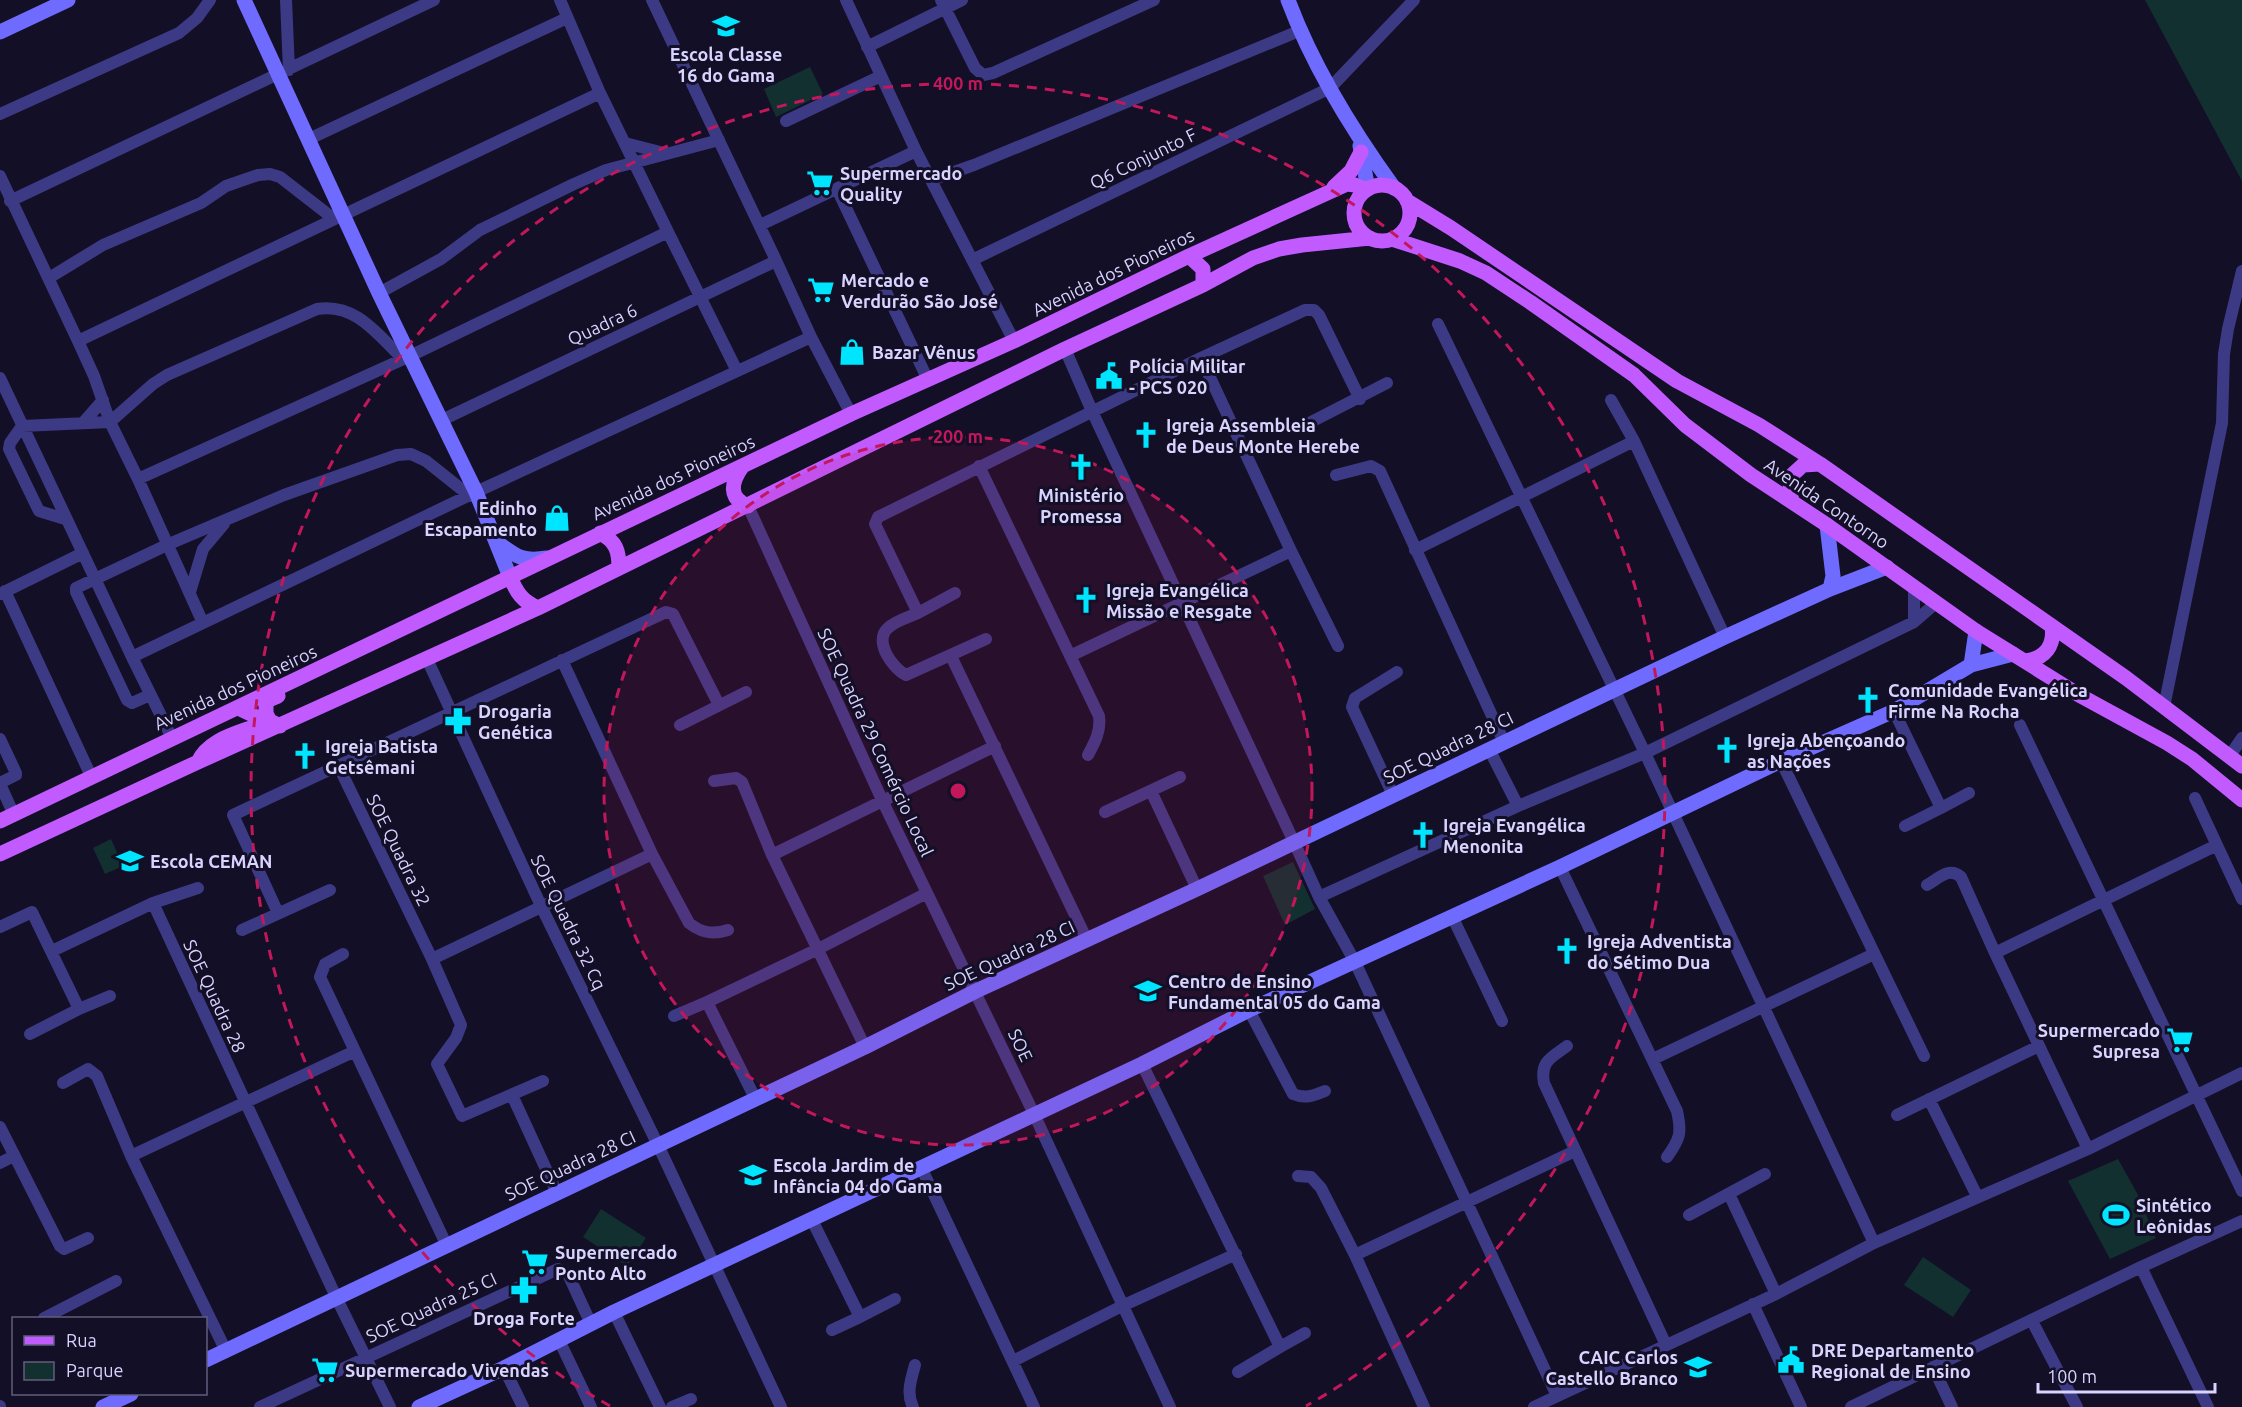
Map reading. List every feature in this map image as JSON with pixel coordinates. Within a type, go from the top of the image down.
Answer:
[{"type":"main road","points":[[1330,191],[1351,171],[1360,145]]},
{"type":"main road","name":"Avenida dos Pioneiros","points":[[7,818],[600,533],[851,414],[1014,341],[1189,256],[1347,184],[1367,190]]},
{"type":"main road","points":[[0,854],[538,608],[1065,349],[1203,285],[1252,258],[1279,249],[1370,238],[1385,241],[1392,239],[1406,227],[1410,210],[1407,201],[1394,188],[1381,185],[1367,190],[1356,203],[1355,220],[1363,234],[1370,238]]},
{"type":"main road","name":"Avenida Contorno","points":[[1407,201],[1451,228],[1677,381],[1759,425],[1820,464],[2052,626],[2242,766]]},
{"type":"main road","name":"Avenida Contorno","points":[[1392,239],[1461,261],[1486,273],[1530,302],[1634,375],[1685,425],[1751,475],[1827,525],[1976,631],[2079,695],[2167,743],[2209,772],[2242,800]]},
{"type":"main road","points":[[1189,256],[1203,269],[1203,285]]},
{"type":"main road","points":[[1792,502],[1791,476],[1803,465],[1820,464]]},
{"type":"main road","points":[[742,467],[734,478],[734,491],[738,501],[748,506]]},
{"type":"main road","points":[[600,533],[613,541],[618,552],[619,568]]},
{"type":"main road","points":[[510,577],[520,597],[528,604],[538,608]]},
{"type":"main road","points":[[2020,657],[2036,659],[2048,651],[2052,641],[2052,626]]},
{"type":"main road","points":[[280,726],[270,721],[266,714],[266,701],[341,666],[346,656]]},
{"type":"main road","points":[[198,762],[210,745],[256,726],[252,715],[238,708]]},
{"type":"street","points":[[0,32],[68,0]]},
{"type":"street","points":[[0,114],[179,33],[197,18],[210,0]]},
{"type":"street","points":[[244,0],[284,72],[339,216],[379,293],[406,357],[442,420],[473,494],[498,543],[510,577]]},
{"type":"street","points":[[284,72],[286,0]]},
{"type":"street","points":[[10,201],[434,0]]},
{"type":"street","points":[[560,0],[600,93],[736,370]]},
{"type":"street","points":[[652,0],[811,337],[851,414]]},
{"type":"street","points":[[846,0],[916,151],[1014,341]]},
{"type":"street","points":[[867,47],[943,4],[962,0]]},
{"type":"street","points":[[943,4],[975,68],[984,75],[993,73],[1154,0]]},
{"type":"street","points":[[1288,0],[1299,31],[1360,145],[1394,188]]},
{"type":"street","points":[[1330,88],[1414,0]]},
{"type":"street","points":[[309,139],[567,18]]},
{"type":"street","points":[[931,180],[974,165],[1299,31]]},
{"type":"street","points":[[786,121],[881,76]]},
{"type":"street","name":"Q6 Conjunto F","points":[[972,260],[1330,88]]},
{"type":"street","points":[[78,341],[600,93]]},
{"type":"street","points":[[379,293],[425,268],[480,230],[509,214],[606,170],[719,140]]},
{"type":"street","points":[[625,143],[666,154]]},
{"type":"street","points":[[1360,145],[1367,190]]},
{"type":"street","points":[[759,225],[916,151]]},
{"type":"street","points":[[49,278],[103,245],[201,202],[226,186],[258,175],[270,174],[280,177],[339,216]]},
{"type":"street","points":[[0,176],[94,376],[110,422],[190,592],[202,623]]},
{"type":"street","points":[[837,189],[928,380]]},
{"type":"street","points":[[138,480],[406,357],[668,232]]},
{"type":"street","name":"Quadra 6","points":[[442,420],[776,261]]},
{"type":"street","points":[[2164,707],[2222,423],[2227,337],[2242,271]]},
{"type":"street","points":[[22,426],[110,422],[153,384],[167,375],[317,309],[331,307],[359,317],[406,357]]},
{"type":"street","points":[[918,613],[875,524],[878,517],[1201,357],[1305,310],[1314,310],[1319,315],[1360,399]]},
{"type":"street","points":[[1438,324],[1645,753],[1874,1243]]},
{"type":"street","points":[[132,657],[736,370],[811,337]]},
{"type":"street","points":[[1065,349],[1319,897],[1355,962],[1557,1396]]},
{"type":"street","points":[[1201,357],[1338,646]]},
{"type":"street","points":[[0,378],[3,394],[22,426],[172,738]]},
{"type":"street","points":[[1311,422],[1388,383]]},
{"type":"street","points":[[83,423],[103,400]]},
{"type":"street","points":[[1611,400],[1634,441],[1725,637]]},
{"type":"street","points":[[22,426],[10,442],[9,449],[39,511],[65,519]]},
{"type":"street","points":[[1415,550],[1634,441]]},
{"type":"street","points":[[150,695],[132,703],[127,700],[76,588],[168,544],[284,495],[397,455],[411,454],[426,461],[473,494]]},
{"type":"street","points":[[979,466],[1072,655],[1099,716],[1101,726],[1098,737],[1088,755]]},
{"type":"street","points":[[1336,475],[1371,466],[1380,471],[1504,742]]},
{"type":"street","name":"SOE Quadra 29 Comércio Local","points":[[748,506],[883,802],[976,991]]},
{"type":"street","points":[[190,592],[203,549],[226,521]]},
{"type":"street","points":[[1827,525],[1833,576],[1830,589]]},
{"type":"street","points":[[498,543],[518,557],[529,561],[549,558]]},
{"type":"street","points":[[1072,655],[1291,551]]},
{"type":"street","points":[[83,553],[2,592],[91,776]]},
{"type":"street","name":"SOE Quadra 28 CI","points":[[207,1360],[1489,748],[1830,589],[1887,567]]},
{"type":"street","points":[[1914,588],[1914,622]]},
{"type":"street","points":[[955,594],[888,628],[883,634],[883,646],[896,669],[906,675],[986,639]]},
{"type":"street","points":[[1319,897],[1518,806],[1645,753],[1914,622],[1936,603]]},
{"type":"street","points":[[278,913],[232,815],[338,765],[668,612],[673,614],[719,705]]},
{"type":"street","points":[[1971,665],[1976,631]]},
{"type":"street","points":[[951,656],[1087,940]]},
{"type":"street","points":[[418,1407],[1452,915],[1560,867],[1780,761],[1894,711],[1971,665],[2020,657]]},
{"type":"street","name":"SOE Quadra 32 Cq","points":[[428,659],[451,714],[542,908],[658,1145]]},
{"type":"street","points":[[562,660],[652,854],[689,923],[709,933],[728,930]]},
{"type":"street","points":[[1393,795],[1352,707],[1355,698],[1397,672]]},
{"type":"street","points":[[680,725],[746,692]]},
{"type":"street","points":[[1894,711],[1941,808]]},
{"type":"street","points":[[2020,725],[2242,1191]]},
{"type":"street","points":[[2229,757],[2242,738]]},
{"type":"street","points":[[0,739],[16,773],[0,784],[7,818]]},
{"type":"street","points":[[772,855],[995,746]]},
{"type":"street","points":[[1489,748],[1518,806]]},
{"type":"street","points":[[1780,761],[1924,1056]]},
{"type":"street","name":"SOE Quadra 32","points":[[338,765],[432,959],[461,1025],[456,1038],[437,1064],[462,1116],[512,1095]]},
{"type":"street","points":[[1105,812],[1110,812],[1180,777]]},
{"type":"street","points":[[714,781],[736,778],[742,782],[772,855],[865,1047]]},
{"type":"street","points":[[1151,792],[1197,889]]},
{"type":"street","points":[[1905,826],[1969,793]]},
{"type":"street","points":[[2195,798],[2242,899]]},
{"type":"street","points":[[1995,953],[2217,845]]},
{"type":"street","points":[[432,959],[652,854]]},
{"type":"street","points":[[1560,867],[1677,1111],[1681,1127],[1679,1137],[1667,1157]]},
{"type":"street","points":[[1927,885],[1949,872],[1956,872],[1961,877],[2088,1149]]},
{"type":"street","points":[[52,951],[153,903],[198,888]]},
{"type":"street","points":[[242,930],[330,890]]},
{"type":"street","points":[[674,1016],[818,949],[927,893]]},
{"type":"street","name":"SOE Quadra 28","points":[[153,903],[245,1104],[390,1407]]},
{"type":"street","points":[[0,927],[32,912],[79,1009]]},
{"type":"street","points":[[1452,915],[1502,1021]]},
{"type":"street","points":[[343,954],[325,964],[320,977],[447,1246]]},
{"type":"street","points":[[1653,1059],[1874,954]]},
{"type":"street","name":"SOE","points":[[976,991],[1170,1407]]},
{"type":"street","points":[[30,1034],[110,996]]},
{"type":"street","points":[[707,1002],[755,1098]]},
{"type":"street","points":[[1249,1011],[1293,1094],[1309,1097],[1325,1091]]},
{"type":"street","points":[[1567,1046],[1544,1065],[1542,1071],[1544,1083],[1666,1345]]},
{"type":"street","points":[[1897,1115],[2039,1046]]},
{"type":"street","points":[[131,1156],[355,1051]]},
{"type":"street","points":[[1142,1064],[1280,1347]]},
{"type":"street","points":[[63,1083],[88,1070],[97,1076],[131,1156],[226,1351]]},
{"type":"street","points":[[1534,1407],[1776,1294],[1874,1243],[2088,1149],[2242,1073]]},
{"type":"street","points":[[543,1081],[512,1095],[557,1193]]},
{"type":"street","points":[[1929,1099],[1977,1196]]},
{"type":"street","points":[[0,1126],[60,1246],[64,1249],[88,1238]]},
{"type":"street","points":[[658,1145],[781,1407]]},
{"type":"street","points":[[1355,1255],[1575,1151]]},
{"type":"street","points":[[0,1162],[14,1156]]},
{"type":"street","points":[[921,1167],[1034,1407]]},
{"type":"street","points":[[1689,1215],[1765,1174]]},
{"type":"street","points":[[1298,1176],[1311,1177],[1321,1188],[1355,1255],[1424,1407]]},
{"type":"street","points":[[1729,1194],[1776,1294]]},
{"type":"street","points":[[812,1220],[860,1317]]},
{"type":"street","points":[[1851,1407],[2032,1322],[2141,1267],[2242,1221]]},
{"type":"street","points":[[1013,1361],[1122,1306],[1236,1254]]},
{"type":"street","points":[[2141,1267],[2208,1407]]},
{"type":"street","name":"SOE Quadra 25 CI","points":[[260,1407],[558,1269],[568,1274],[591,1324]]},
{"type":"street","points":[[46,1317],[116,1281]]},
{"type":"street","points":[[832,1330],[895,1299]]},
{"type":"street","points":[[1753,1304],[1801,1407]]},
{"type":"street","points":[[68,1306],[74,1317]]},
{"type":"street","points":[[614,1312],[660,1407]]},
{"type":"street","points":[[2032,1322],[2077,1407]]},
{"type":"street","points":[[1238,1372],[1305,1333]]},
{"type":"street","points":[[559,1340],[591,1407]]},
{"type":"street","points":[[913,1407],[910,1383],[915,1365]]},
{"type":"street","points":[[1933,1367],[1952,1407]]},
{"type":"street","points":[[504,1368],[523,1407]]},
{"type":"street","points":[[109,1401],[128,1395]]},
{"type":"street","points":[[672,1407],[691,1399]]},
{"type":"green space","points":[[2145,0],[2242,0],[2242,181]]},
{"type":"green space","points":[[810,67],[823,94],[776,117],[764,89]]},
{"type":"green space","points":[[111,839],[123,866],[105,874],[93,848]]},
{"type":"green space","points":[[1293,862],[1315,909],[1285,925],[1263,876]]},
{"type":"green space","name":"Sintético Leônidas","points":[[2118,1159],[2137,1193],[2156,1238],[2110,1259],[2068,1181]]},
{"type":"green space","points":[[601,1209],[646,1238],[627,1266],[583,1237]]},
{"type":"green space","points":[[1923,1257],[1971,1290],[1953,1317],[1904,1285]]},
{"type":"place","name":"Escola Classe 16 do Gama","points":[[726,26]]},
{"type":"place","name":"Supermercado Quality","points":[[820,183]]},
{"type":"place","name":"Mercado e Verdurão São José","points":[[821,290]]},
{"type":"place","name":"Bazar Vênus","points":[[852,352]]},
{"type":"place","name":"Polícia Militar - PCS 020","points":[[1109,376]]},
{"type":"place","name":"Igreja Assembleia de Deus Monte Herebe","points":[[1146,435]]},
{"type":"place","name":"Ministério Promessa","points":[[1081,467]]},
{"type":"place","name":"Edinho Escapamento","points":[[557,518]]},
{"type":"place","name":"Igreja Evangélica Missão e Resgate","points":[[1086,600]]},
{"type":"place","name":"Comunidade Evangélica Firme Na Rocha","points":[[1868,700]]},
{"type":"place","name":"Drogaria Genética","points":[[458,721]]},
{"type":"place","name":"Igreja Abençoando as Nações","points":[[1727,750]]},
{"type":"place","name":"Igreja Batista Getsêmani","points":[[305,756]]},
{"type":"place","name":"Igreja Evangélica Menonita","points":[[1423,835]]},
{"type":"place","name":"Escola CEMAN","points":[[130,861]]},
{"type":"place","name":"Igreja Adventista do Sétimo Dua","points":[[1567,951]]},
{"type":"place","name":"Centro de Ensino Fundamental 05 do Gama","points":[[1148,991]]},
{"type":"place","name":"Supermercado Supresa","points":[[2180,1040]]},
{"type":"place","name":"Escola Jardim de Infância 04 do Gama","points":[[753,1175]]},
{"type":"place","name":"Sintético Leônidas","points":[[2116,1215]]},
{"type":"place","name":"Supermercado Ponto Alto","points":[[535,1262]]},
{"type":"place","name":"Droga Forte","points":[[524,1290]]},
{"type":"place","name":"DRE Departamento Regional de Ensino","points":[[1791,1360]]},
{"type":"place","name":"CAIC Carlos Castello Branco","points":[[1698,1367]]},
{"type":"place","name":"Supermercado Vivendas","points":[[325,1370]]}]
